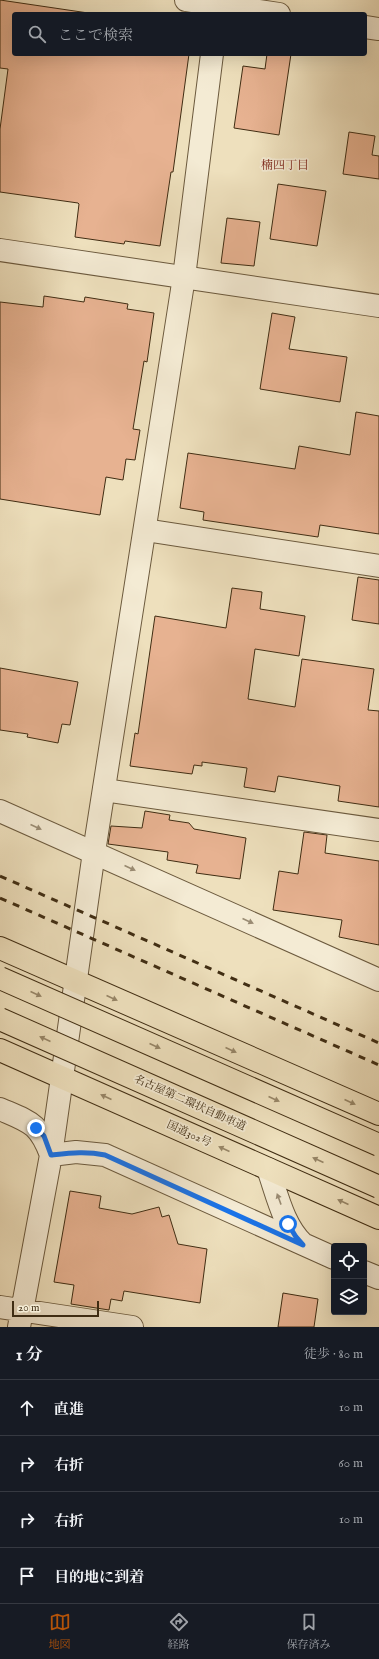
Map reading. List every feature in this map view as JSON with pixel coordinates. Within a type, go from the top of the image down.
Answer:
[{"type":"highway","points":[[0,948],[379,1114]]},
{"type":"highway","points":[[0,978],[379,1145]]},
{"type":"highway","name":"名古屋第二環状自動車道","points":[[0,1019],[379,1187]]},
{"type":"highway","name":"国道302号","points":[[0,1050],[379,1218]]},
{"type":"street","points":[[186,0],[264,12]]},
{"type":"street","points":[[367,27],[379,29]]},
{"type":"street","points":[[20,1319],[51,1155],[94,852],[184,277],[212,56]]},
{"type":"street","points":[[0,250],[379,306]]},
{"type":"street","points":[[145,530],[379,566]]},
{"type":"street","points":[[104,790],[379,830]]},
{"type":"street","points":[[0,811],[379,980]]},
{"type":"street","points":[[0,1109],[24,1119],[36,1128],[44,1136],[51,1155]]},
{"type":"street","points":[[51,1155],[76,1152],[92,1152],[105,1155],[331,1257]]},
{"type":"street","points":[[268,1169],[288,1224],[303,1245]]},
{"type":"street","points":[[367,1273],[379,1278]]},
{"type":"street","points":[[0,1306],[20,1319],[132,1327]]},
{"type":"building","points":[[0,0],[81,12],[12,12],[12,56],[189,56],[173,172],[171,172],[160,246],[125,241],[124,244],[75,237],[78,203],[0,192],[0,129],[8,69],[0,68]]},
{"type":"building","points":[[267,56],[291,56],[279,135],[234,128],[243,66],[265,69]]},
{"type":"building","points":[[349,132],[375,136],[372,155],[379,156],[379,179],[343,174]]},
{"type":"building","points":[[278,184],[326,191],[317,246],[270,239]]},
{"type":"building","points":[[227,218],[260,222],[254,266],[221,263]]},
{"type":"building","points":[[44,296],[84,302],[85,297],[128,304],[127,309],[154,313],[147,362],[144,361],[133,429],[140,430],[135,460],[126,459],[123,480],[106,477],[100,515],[0,499],[0,302],[43,307]]},
{"type":"building","points":[[272,313],[295,317],[289,349],[347,357],[340,402],[260,389]]},
{"type":"building","points":[[356,412],[379,416],[379,534],[320,525],[318,537],[203,520],[204,512],[180,508],[188,453],[295,469],[299,446],[350,455]]},
{"type":"building","points":[[358,577],[379,580],[379,624],[352,620]]},
{"type":"building","points":[[232,588],[262,592],[260,609],[305,616],[299,656],[255,649],[248,699],[295,707],[302,659],[374,669],[368,710],[379,711],[379,807],[338,801],[340,786],[278,776],[275,792],[244,787],[247,768],[202,762],[202,766],[194,765],[192,774],[130,766],[135,733],[138,734],[155,616],[226,628]]},
{"type":"building","points":[[0,668],[78,682],[70,725],[62,724],[58,743],[27,737],[28,734],[0,730]]},
{"type":"building","points":[[145,811],[170,815],[169,820],[189,823],[194,829],[246,838],[240,879],[196,873],[198,865],[167,860],[168,852],[108,844],[111,826],[142,828]]},
{"type":"building","points":[[304,832],[327,835],[325,853],[379,861],[379,945],[339,937],[342,920],[273,910],[279,871],[298,874]]},
{"type":"building","points":[[70,1191],[101,1196],[99,1208],[132,1214],[159,1207],[162,1217],[169,1215],[178,1244],[207,1249],[200,1303],[124,1291],[122,1301],[111,1299],[109,1310],[71,1304],[74,1285],[54,1282]]},
{"type":"building","points":[[283,1293],[318,1299],[314,1327],[278,1327]]},
{"type":"railway","points":[[0,876],[379,1043]]},
{"type":"railway","points":[[0,898],[379,1065]]},
{"type":"district","name":"楠四丁目","points":[[285,165]]},
{"type":"route","points":[[36,1128],[44,1136],[51,1155],[92,1152],[105,1155],[303,1245],[288,1224]]}]
